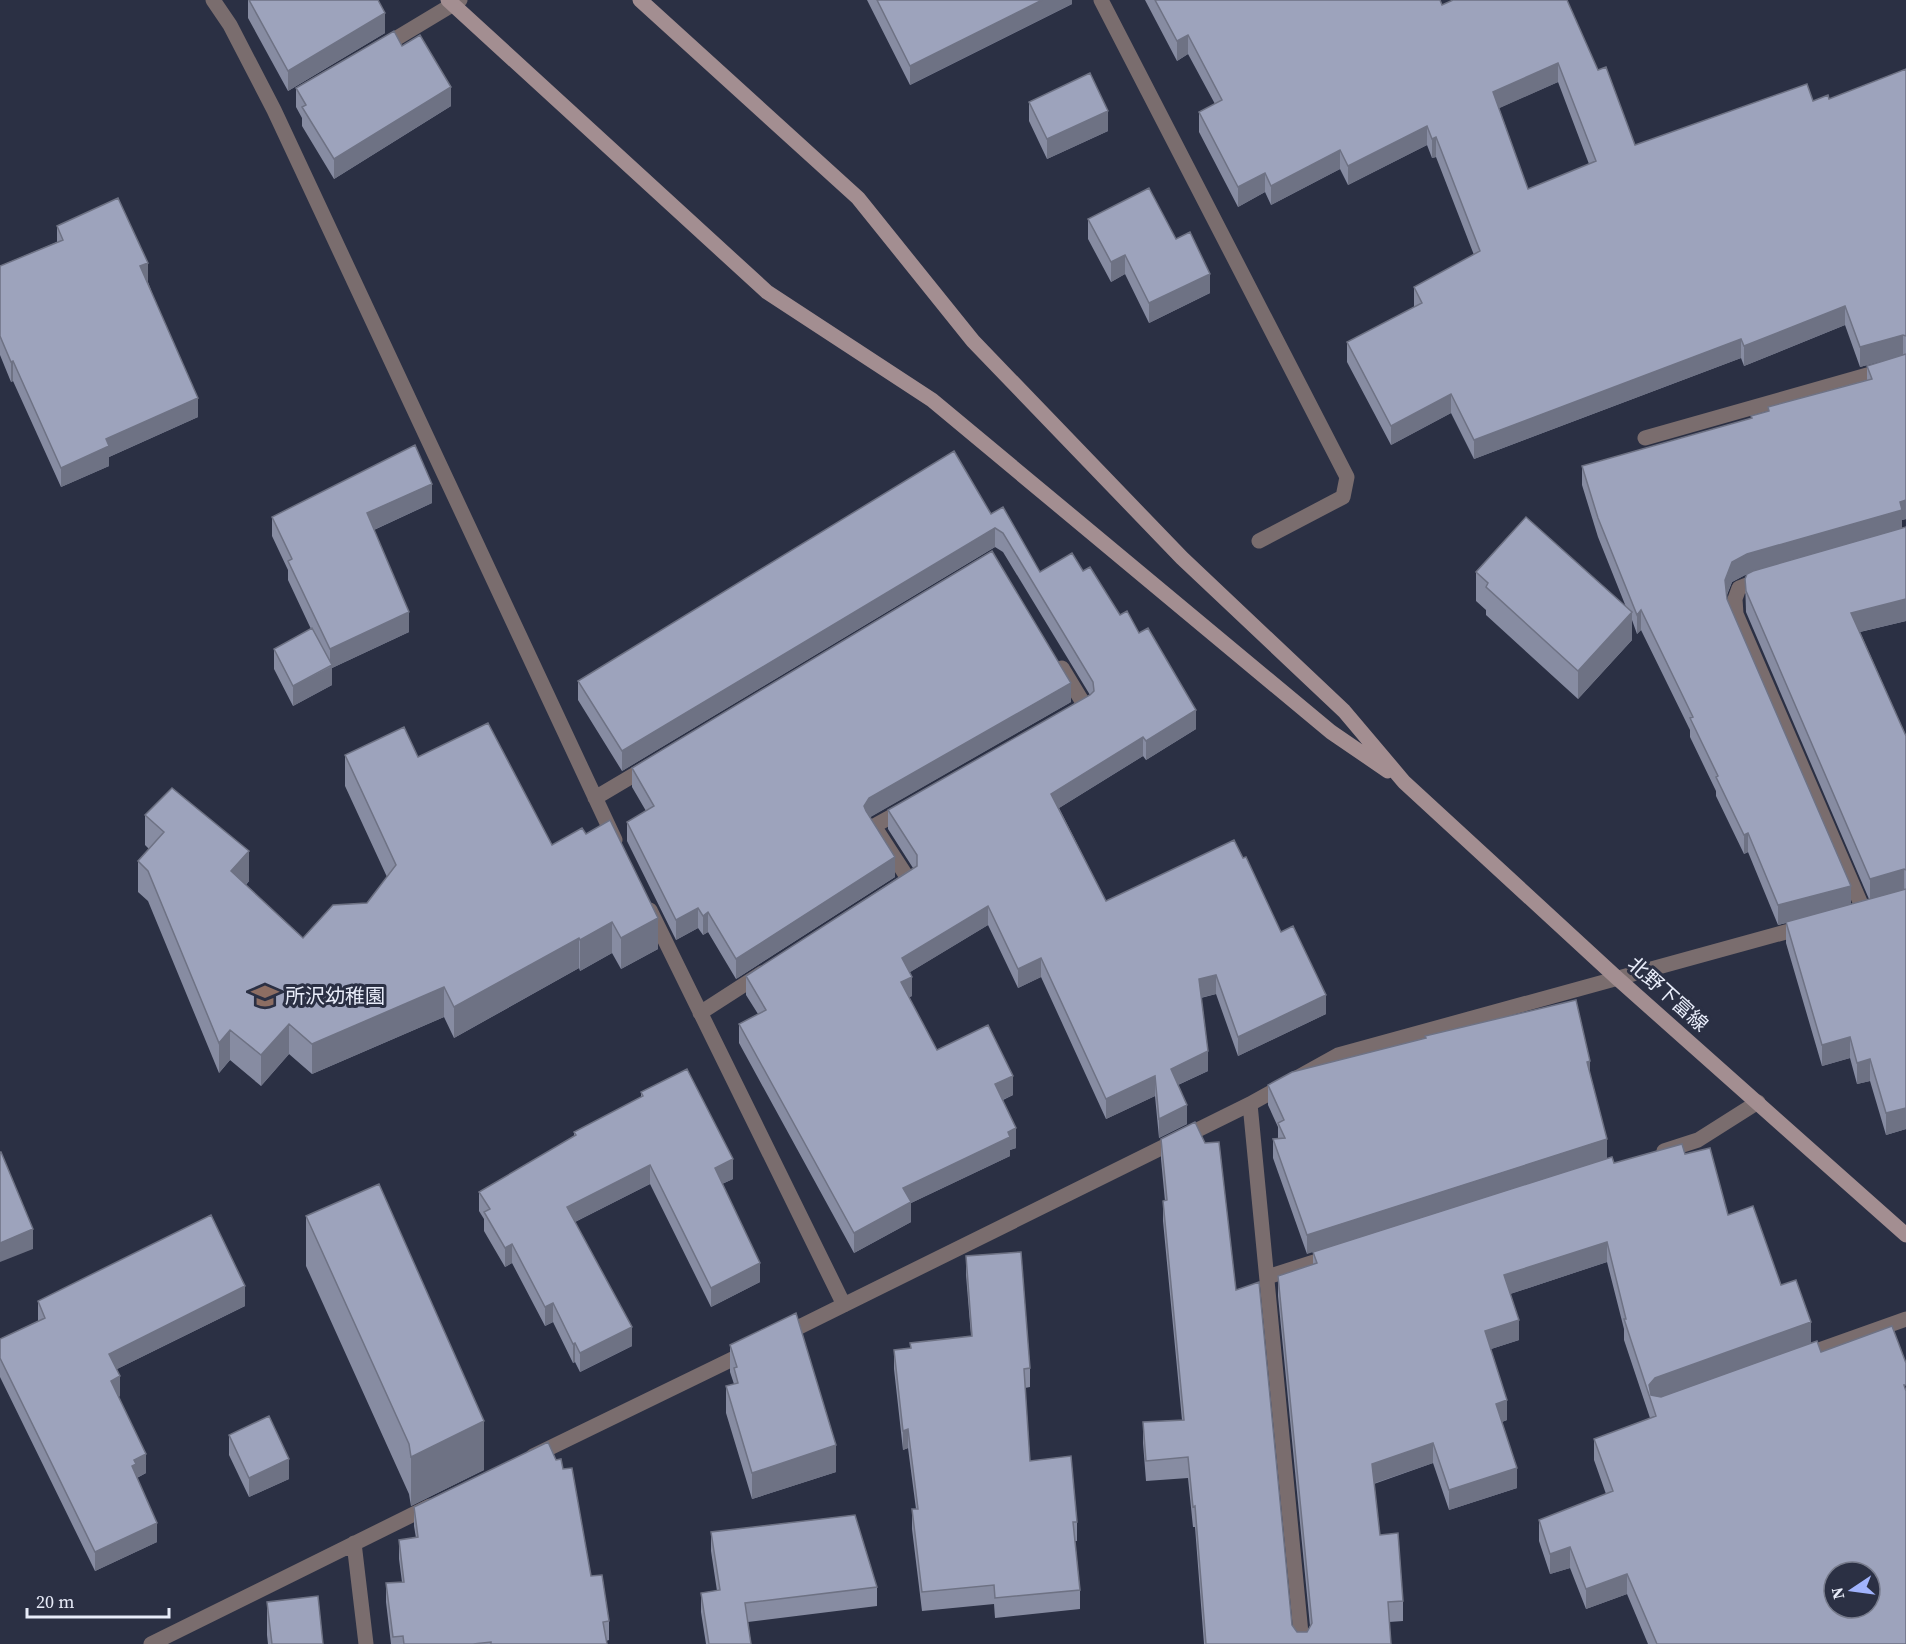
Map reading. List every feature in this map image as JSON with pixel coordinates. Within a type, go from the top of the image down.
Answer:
[{"type":"street","points":[[213,0],[230,25],[274,110],[621,852]]},
{"type":"street","points":[[640,0],[858,198],[973,341],[1182,558],[1344,711],[1404,782]]},
{"type":"street","points":[[1101,0],[1347,477],[1343,497],[1259,541]]},
{"type":"street","points":[[364,58],[453,1],[767,292],[927,395],[1331,732],[1404,782]]},
{"type":"street","points":[[1645,438],[1906,364]]},
{"type":"street","points":[[1783,573],[1738,588],[1736,614],[1864,911]]},
{"type":"street","points":[[1055,656],[1085,706],[1065,718]]},
{"type":"street","points":[[595,798],[667,755]]},
{"type":"street","name":"北野下富線","points":[[1404,782],[1617,978],[1906,1235]]},
{"type":"street","points":[[889,893],[909,880],[874,826],[915,803]]},
{"type":"street","points":[[642,895],[844,1305]]},
{"type":"street","points":[[514,1465],[1250,1104],[1338,1055],[1820,923]]},
{"type":"street","points":[[700,1013],[780,962]]},
{"type":"street","points":[[1653,1155],[1698,1140],[1758,1102]]},
{"type":"street","points":[[1250,1104],[1302,1644]]},
{"type":"street","points":[[1267,1277],[1346,1252]]},
{"type":"street","points":[[1782,1364],[1906,1319]]},
{"type":"street","points":[[151,1644],[439,1502]]},
{"type":"street","points":[[354,1543],[366,1644]]},
{"type":"building","points":[[249,0],[378,0],[385,13],[288,71]]},
{"type":"building","points":[[877,0],[1042,0],[910,66]]},
{"type":"building","points":[[1155,0],[1440,0],[1442,5],[1453,0],[1567,0],[1598,70],[1606,67],[1635,145],[1807,84],[1813,101],[1828,95],[1829,99],[1906,69],[1906,336],[1860,347],[1845,306],[1744,346],[1741,339],[1474,440],[1451,394],[1391,426],[1347,342],[1422,303],[1414,287],[1480,251],[1436,137],[1432,139],[1427,126],[1348,166],[1340,150],[1271,186],[1265,173],[1238,187],[1199,112],[1222,100],[1188,35],[1177,41]],"holes":[[[1558,63],[1596,161],[1528,189],[1493,92]]]},
{"type":"building","points":[[394,31],[402,46],[420,35],[451,87],[334,159],[302,107],[306,105],[296,88]]},
{"type":"building","points":[[1090,73],[1108,111],[1047,139],[1029,102]]},
{"type":"building","points":[[1149,188],[1176,239],[1190,232],[1210,274],[1149,303],[1125,255],[1111,262],[1088,219]]},
{"type":"building","points":[[118,198],[148,263],[140,266],[198,398],[106,439],[109,446],[61,468],[0,336],[0,266],[63,240],[57,226]]},
{"type":"building","points":[[1906,354],[1906,500],[1900,502],[1902,510],[1747,554],[1732,562],[1725,580],[1727,599],[1851,886],[1778,905],[1748,833],[1744,835],[1716,777],[1718,776],[1690,718],[1693,717],[1641,610],[1637,615],[1598,518],[1582,466],[1752,418],[1751,416],[1769,411],[1768,407],[1872,379],[1867,366]]},
{"type":"building","points":[[415,445],[432,484],[367,513],[409,612],[330,649],[288,561],[292,559],[272,517]]},
{"type":"building","points":[[954,451],[991,514],[1003,507],[1040,572],[1072,553],[1083,571],[1090,567],[1120,615],[1127,611],[1139,633],[1148,628],[1196,710],[1146,741],[1143,737],[1051,794],[1106,901],[1234,840],[1243,858],[1246,857],[1281,932],[1293,926],[1326,995],[1238,1037],[1216,975],[1199,979],[1208,1051],[1171,1069],[1187,1105],[1159,1119],[1155,1076],[1106,1099],[1041,958],[1018,969],[988,906],[902,958],[912,977],[901,982],[937,1050],[988,1025],[1013,1076],[995,1084],[1016,1128],[1008,1132],[1010,1137],[903,1188],[911,1202],[854,1233],[739,1024],[766,1010],[746,976],[917,866],[917,855],[888,810],[1090,695],[1094,691],[1093,682],[1003,533],[995,528],[622,751],[578,681]]},
{"type":"building","points":[[1526,517],[1632,612],[1578,671],[1486,587],[1488,583],[1476,572]]},
{"type":"building","points":[[1906,527],[1906,599],[1851,613],[1906,736],[1906,870],[1870,879],[1746,591],[1745,579],[1747,574],[1753,571]]},
{"type":"building","points":[[992,551],[1071,683],[869,798],[864,806],[866,811],[895,857],[736,959],[708,912],[703,916],[698,908],[676,920],[627,822],[654,806],[632,768]]},
{"type":"building","points":[[312,628],[332,665],[293,686],[274,649]]},
{"type":"building","points":[[488,723],[552,845],[582,828],[586,834],[610,820],[658,918],[621,938],[612,922],[454,1007],[444,987],[312,1044],[289,1024],[261,1055],[230,1030],[219,1043],[148,871],[138,861],[164,832],[145,815],[172,788],[249,851],[231,871],[303,938],[333,905],[367,903],[396,865],[345,755],[404,727],[418,757]]},
{"type":"building","points":[[1906,889],[1906,1108],[1886,1113],[1870,1059],[1857,1063],[1850,1037],[1822,1045],[1786,922]]},
{"type":"building","points":[[1576,1000],[1590,1061],[1587,1062],[1607,1139],[1307,1235],[1273,1139],[1285,1138],[1278,1123],[1284,1120],[1268,1085],[1292,1072],[1426,1038],[1425,1036]]},
{"type":"building","points":[[687,1069],[733,1159],[715,1168],[760,1263],[711,1288],[650,1165],[567,1207],[632,1327],[580,1353],[575,1343],[573,1344],[553,1303],[545,1307],[512,1244],[505,1248],[484,1212],[490,1209],[479,1192],[576,1135],[574,1132],[643,1096],[641,1092]]},
{"type":"building","points":[[1195,1122],[1205,1143],[1219,1142],[1236,1290],[1259,1282],[1292,1625],[1297,1632],[1307,1632],[1312,1623],[1278,1276],[1317,1263],[1313,1252],[1612,1157],[1614,1163],[1682,1144],[1685,1154],[1710,1148],[1728,1215],[1753,1206],[1781,1285],[1796,1280],[1811,1322],[1655,1378],[1649,1385],[1651,1395],[1661,1397],[1817,1341],[1821,1352],[1892,1326],[1906,1363],[1906,1385],[1904,1385],[1906,1391],[1906,1644],[1657,1644],[1627,1574],[1586,1589],[1570,1547],[1550,1554],[1539,1520],[1613,1491],[1594,1439],[1656,1416],[1624,1319],[1626,1319],[1607,1242],[1504,1275],[1519,1320],[1485,1331],[1507,1400],[1496,1404],[1517,1468],[1449,1490],[1433,1443],[1372,1464],[1380,1535],[1398,1533],[1403,1601],[1388,1602],[1391,1644],[1206,1644],[1195,1506],[1193,1507],[1188,1457],[1146,1461],[1143,1422],[1184,1420],[1163,1201],[1167,1200],[1161,1139]]},
{"type":"building","points":[[0,1152],[33,1229],[0,1243]]},
{"type":"building","points":[[379,1184],[484,1421],[411,1457],[409,1444],[306,1216]]},
{"type":"building","points":[[211,1215],[245,1286],[109,1354],[120,1376],[111,1381],[146,1454],[134,1460],[136,1464],[132,1466],[157,1523],[95,1552],[0,1358],[0,1339],[45,1318],[38,1301]]},
{"type":"building","points":[[1021,1252],[1030,1368],[1024,1369],[1030,1461],[1071,1456],[1077,1522],[1073,1522],[1080,1590],[995,1598],[994,1585],[922,1592],[912,1509],[918,1509],[908,1429],[903,1431],[894,1350],[911,1348],[910,1343],[972,1336],[966,1256]]},
{"type":"building","points":[[796,1313],[836,1445],[752,1473],[726,1386],[738,1383],[734,1368],[737,1367],[730,1345]]},
{"type":"building","points":[[269,1416],[289,1459],[249,1478],[229,1435]]},
{"type":"building","points":[[548,1442],[556,1460],[561,1459],[563,1469],[572,1468],[591,1576],[602,1575],[609,1621],[603,1622],[607,1644],[491,1644],[491,1642],[404,1644],[403,1636],[393,1637],[386,1583],[404,1582],[399,1540],[418,1537],[414,1507]]},
{"type":"building","points":[[855,1515],[877,1587],[745,1603],[751,1644],[709,1644],[701,1593],[720,1590],[711,1532]]},
{"type":"building","points":[[318,1596],[323,1644],[272,1644],[267,1602]]},
{"type":"place","name":"所沢幼稚園","points":[[265,996]]}]
